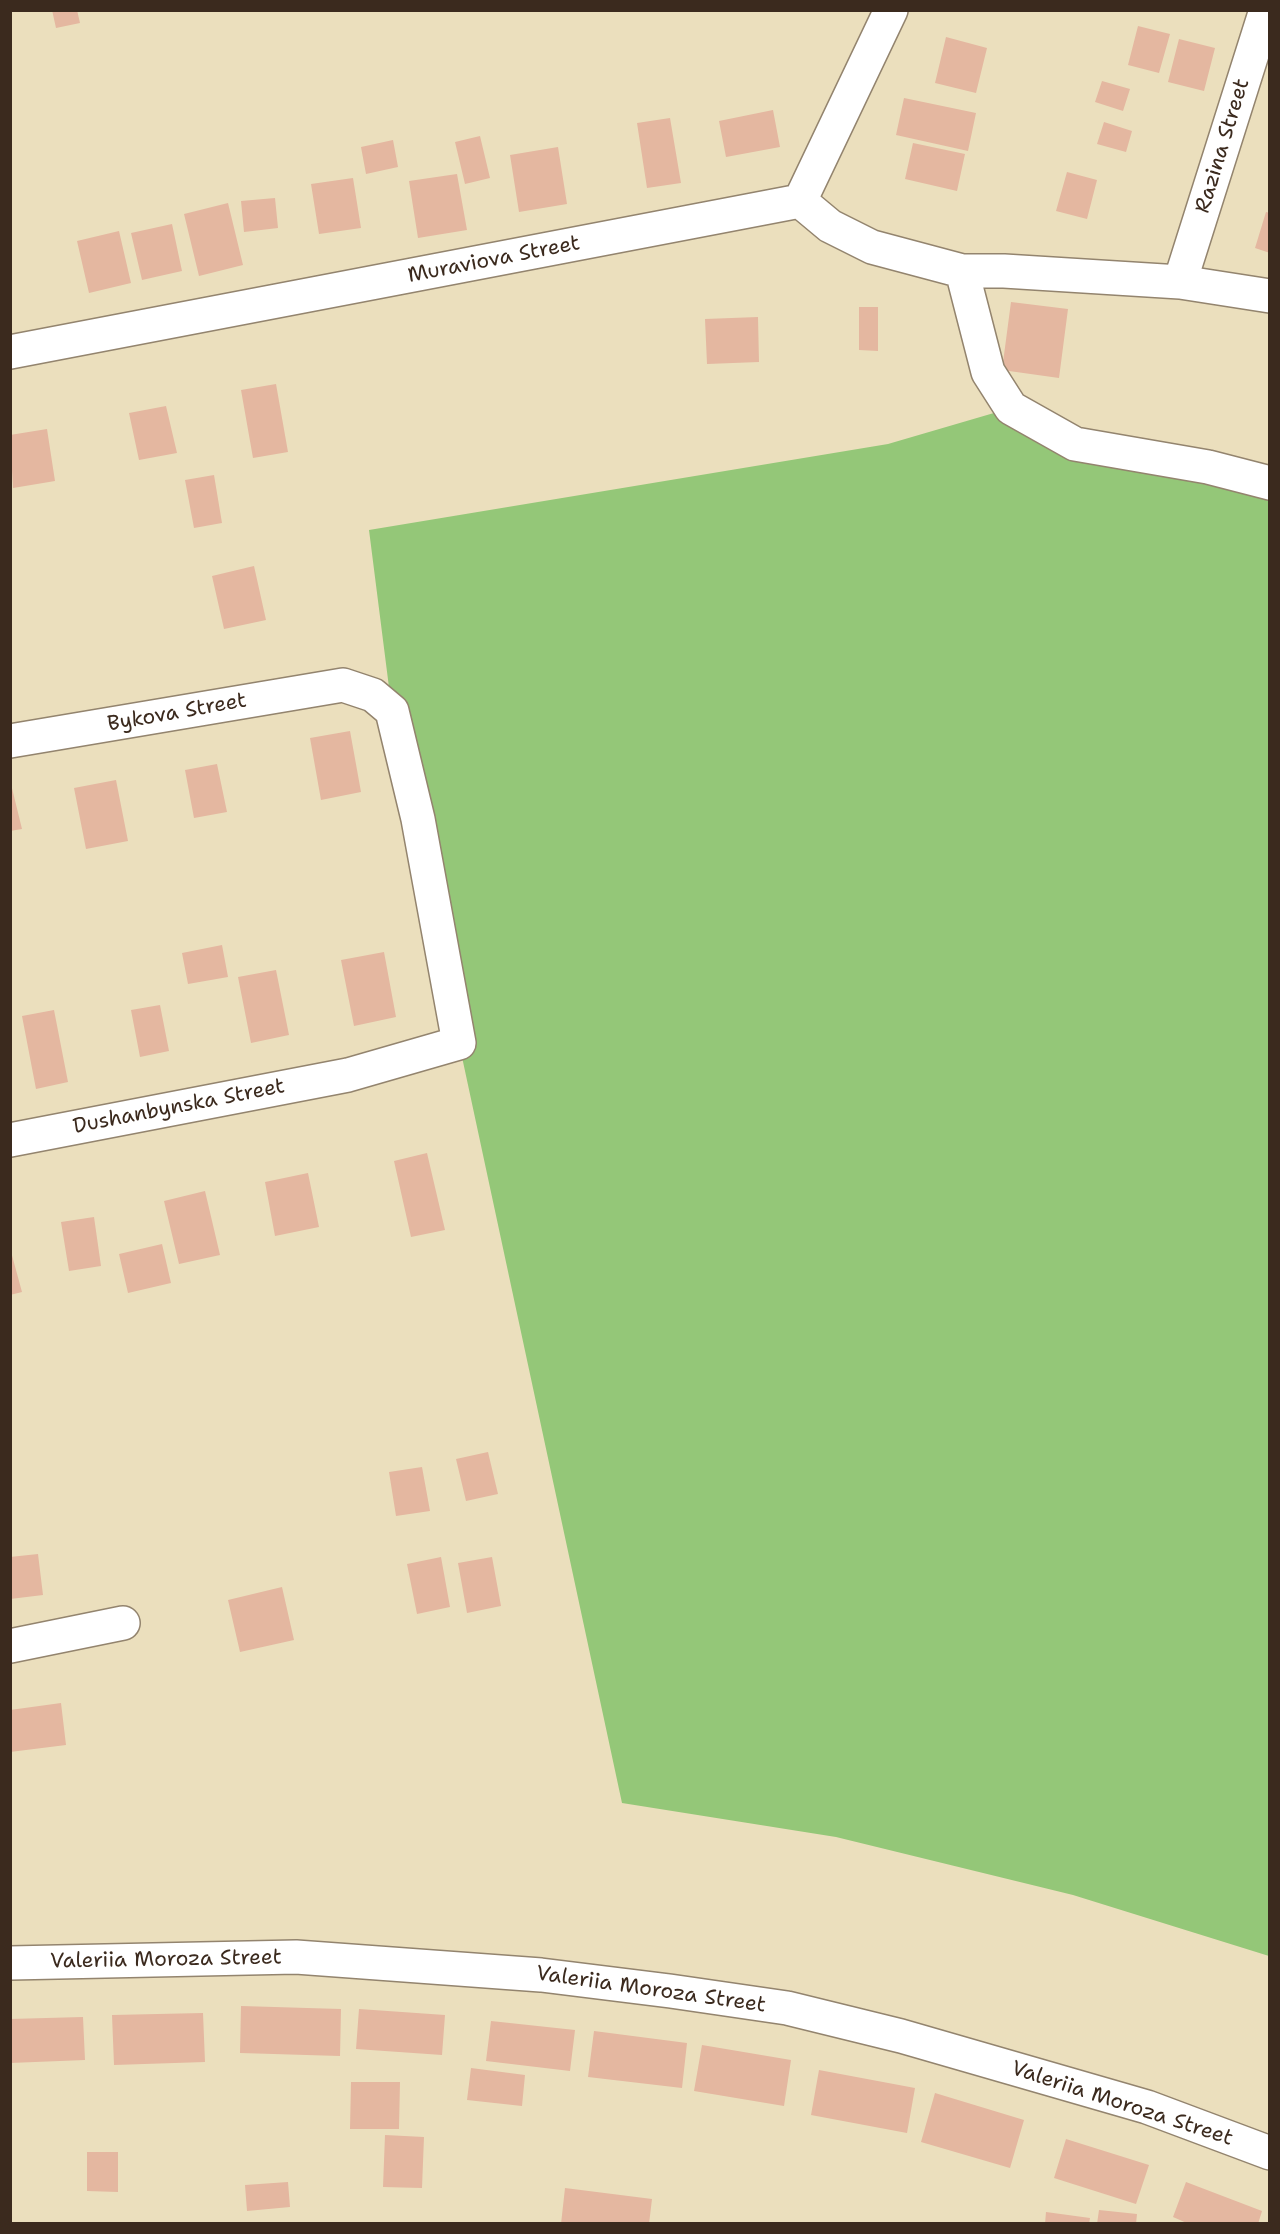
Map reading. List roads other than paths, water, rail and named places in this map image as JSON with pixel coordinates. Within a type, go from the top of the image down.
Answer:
[{"type":"street","points":[[891,10],[800,201],[830,226],[873,247],[962,272],[1004,271],[1180,282],[1269,296]]},
{"type":"street","name":"Razina Street","points":[[1180,282],[1266,10]]},
{"type":"street","name":"Muraviova Street","points":[[10,352],[800,201]]},
{"type":"street","points":[[962,272],[987,372],[1011,408],[1076,444],[1208,467],[1269,483]]},
{"type":"street","name":"Bykova Street","points":[[10,741],[343,685]]},
{"type":"street","name":"Dushanbynska Street","points":[[10,1140],[348,1075],[459,1043],[418,819],[392,711],[373,695],[343,685]]},
{"type":"street","points":[[10,1646],[123,1623]]},
{"type":"street","name":"Valeriia Moroza Street","points":[[10,1963],[296,1958],[541,1974],[787,2008],[901,2036],[1147,2107],[1269,2153]]}]
